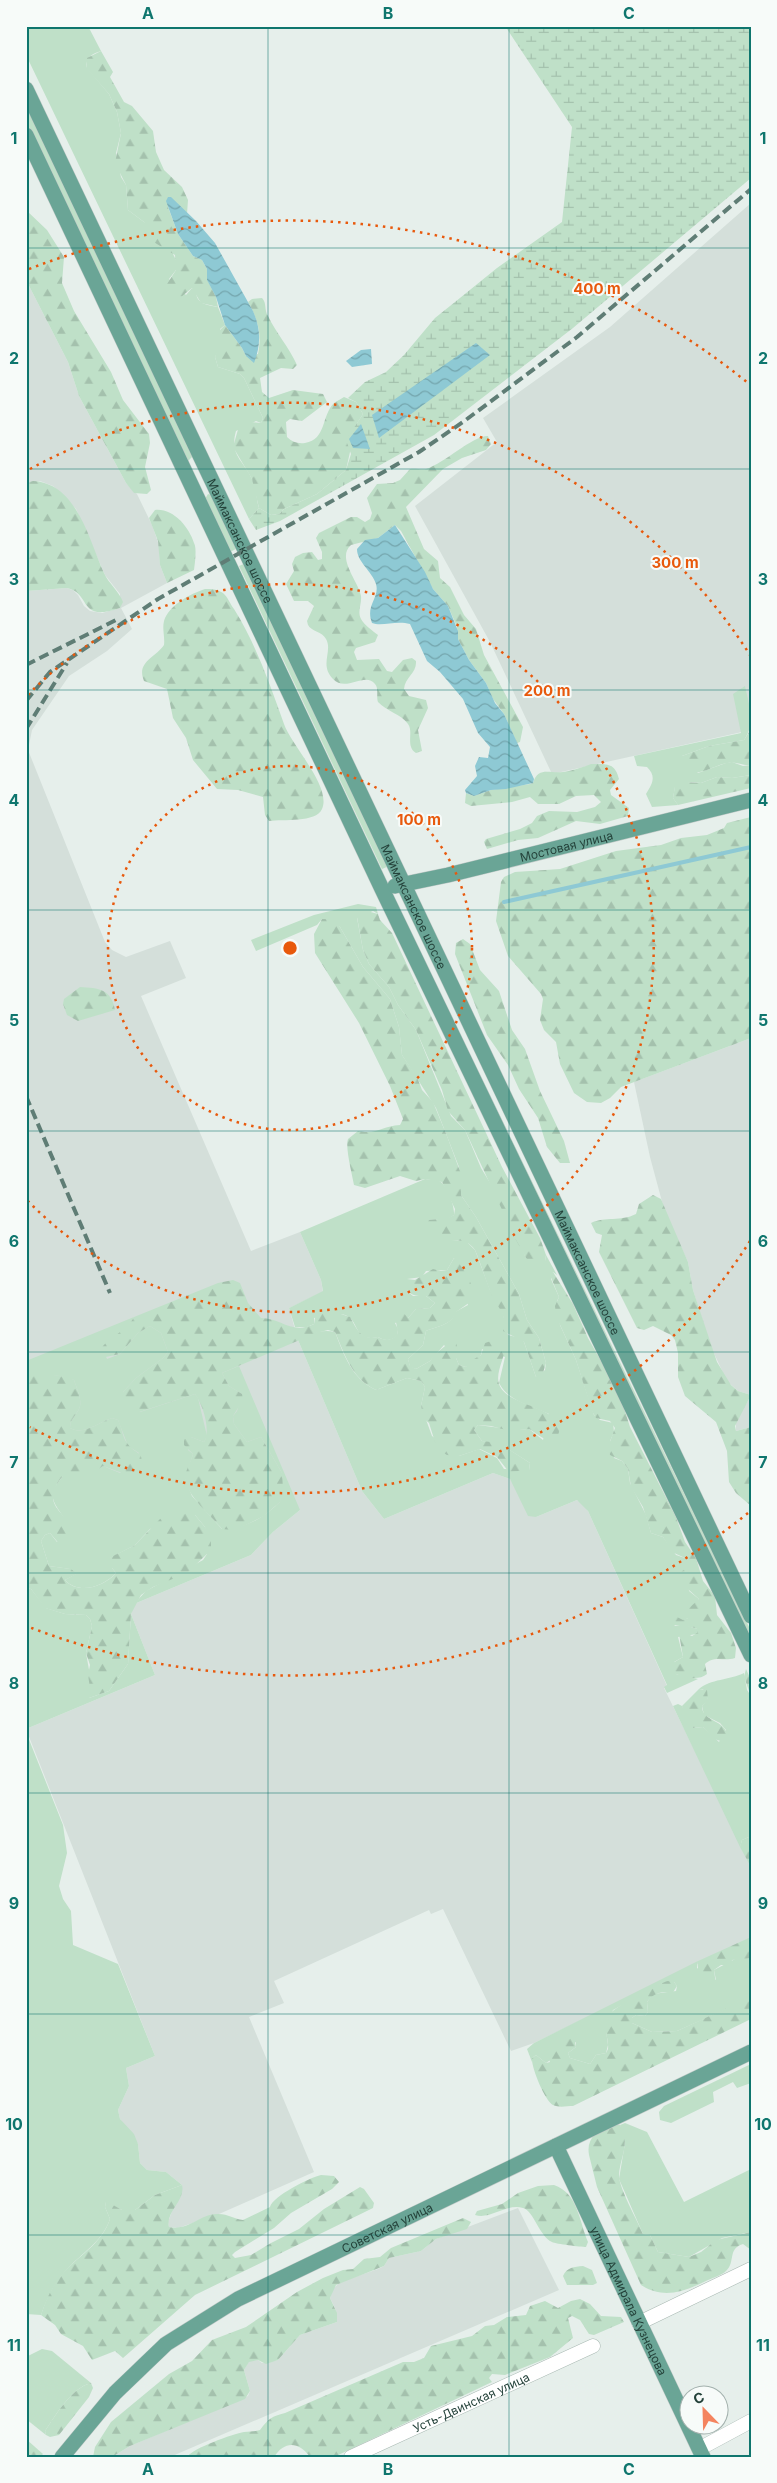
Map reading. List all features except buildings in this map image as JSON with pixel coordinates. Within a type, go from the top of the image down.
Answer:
[{"type":"main road","name":"Маймаксанское шоссе","points":[[26,89],[251,559],[402,884],[751,1616]]},
{"type":"main road","name":"Маймаксанское шоссе","points":[[26,135],[382,889],[751,1655]]},
{"type":"main road","name":"Мостовая улица","points":[[382,889],[458,873],[751,800]]},
{"type":"main road","name":"Советская улица","points":[[62,2457],[115,2393],[166,2344],[238,2299],[751,2052]]},
{"type":"main road","name":"улица Адмирала Кузнецова","points":[[556,2146],[701,2453]]},
{"type":"street","points":[[639,2324],[751,2269]]},
{"type":"street","name":"Усть-Двинская улица","points":[[351,2457],[592,2346]]},
{"type":"street","points":[[701,2453],[751,2421]]},
{"type":"shaded area","points":[[751,203],[751,730],[552,774],[490,642],[415,506],[497,442],[483,418],[610,327]]},
{"type":"shaded area","points":[[26,280],[68,362],[79,396],[126,483],[137,494],[152,525],[159,545],[160,565],[167,583],[121,608],[132,629],[107,651],[69,676],[32,730],[28,750],[105,942],[112,950],[126,957],[170,941],[186,978],[141,996],[251,1251],[300,1232],[321,1280],[323,1292],[289,1308],[298,1340],[362,1491],[384,1519],[493,1473],[510,1479],[536,1517],[577,1500],[583,1504],[588,1511],[667,1686],[664,1688],[751,1865],[751,1938],[534,2043],[511,2051],[443,1909],[431,1914],[429,1910],[274,1981],[284,2003],[249,2017],[314,2172],[219,2214],[178,2228],[169,2227],[168,2222],[182,2185],[166,2172],[147,2170],[140,2163],[138,2144],[120,2119],[118,2110],[129,2086],[126,2068],[155,2056],[26,1729],[155,1675],[131,1614],[134,1604],[251,1555],[273,1532],[300,1510],[26,1460],[26,591],[67,588],[73,590],[78,595],[84,606],[90,611],[102,613],[120,608],[120,594],[105,575],[76,509],[53,486],[40,481],[26,483]]},
{"type":"shaded area","points":[[751,1038],[751,1395],[738,1391],[727,1381],[711,1347],[693,1290],[688,1262],[677,1238],[671,1235],[650,1157],[634,1082]]},
{"type":"shaded area","points":[[751,1396],[751,1427],[736,1431],[736,1420]]},
{"type":"shaded area","points":[[518,2208],[559,2290],[170,2457],[112,2457],[130,2446],[248,2396],[250,2391],[244,2370],[249,2361],[258,2360],[262,2363],[278,2360],[300,2335],[337,2322],[335,2308],[330,2298],[333,2289],[340,2282],[378,2269],[384,2266],[389,2258],[421,2251],[436,2239]]},
{"type":"green space","points":[[26,26],[88,26],[101,51],[90,56],[87,61],[87,68],[109,94],[117,112],[121,133],[116,153],[121,177],[126,185],[128,210],[144,222],[172,252],[176,260],[176,270],[169,279],[186,295],[192,288],[196,291],[200,301],[218,307],[225,325],[220,329],[220,347],[215,357],[218,367],[240,374],[244,378],[263,418],[261,423],[256,421],[236,431],[234,439],[238,458],[249,474],[256,491],[259,508],[249,519],[26,55]]},
{"type":"green space","points":[[505,26],[751,26],[751,178],[573,328],[434,435],[280,521],[256,530],[249,519],[259,508],[271,515],[279,514],[284,509],[317,494],[346,470],[351,454],[346,440],[363,414],[356,402],[348,398],[365,382],[386,372],[404,355],[435,318],[497,268],[562,222],[572,127]]},
{"type":"green space","points":[[101,51],[113,72],[110,77],[124,102],[132,106],[153,131],[156,152],[164,170],[182,187],[188,200],[187,214],[179,206],[168,207],[178,234],[193,256],[202,260],[207,269],[207,279],[216,297],[218,307],[201,303],[192,288],[181,297],[172,293],[167,284],[176,270],[175,255],[152,241],[144,222],[128,210],[126,185],[115,163],[121,133],[117,112],[109,94],[87,69],[87,58]]},
{"type":"green space","points":[[26,104],[193,456],[188,461],[26,121]]},
{"type":"green space","points":[[26,210],[47,230],[64,257],[62,283],[74,311],[111,372],[123,400],[149,434],[150,443],[145,467],[151,490],[147,494],[134,493],[126,483],[79,396],[68,362],[26,280]]},
{"type":"green space","points":[[262,298],[271,322],[297,365],[293,369],[281,368],[260,378],[262,392],[269,398],[293,390],[323,394],[327,402],[302,421],[290,419],[286,422],[287,437],[298,443],[312,441],[320,432],[330,408],[344,397],[356,402],[363,414],[356,425],[346,470],[317,494],[284,509],[279,514],[271,515],[259,508],[252,479],[233,447],[239,426],[250,422],[261,423],[263,418],[244,378],[240,374],[218,367],[215,357],[220,342],[217,333],[225,325],[246,356],[258,354],[260,340],[258,327],[248,302],[252,299]]},
{"type":"green space","points":[[488,436],[491,444],[486,450],[462,458],[443,469],[406,507],[424,549],[438,561],[440,578],[450,587],[464,615],[476,629],[484,655],[523,727],[520,742],[517,743],[504,714],[493,699],[486,683],[469,660],[458,639],[457,627],[448,606],[433,589],[401,531],[395,525],[378,538],[351,545],[347,550],[347,563],[361,596],[361,619],[364,624],[378,635],[375,642],[356,648],[354,652],[357,660],[379,659],[387,671],[392,672],[403,660],[412,658],[416,661],[415,669],[406,681],[404,689],[409,696],[426,700],[428,708],[418,730],[422,751],[416,753],[410,743],[410,727],[405,721],[378,702],[375,684],[366,680],[344,684],[338,683],[329,674],[326,663],[328,644],[326,639],[322,634],[312,629],[307,621],[314,606],[308,601],[294,601],[286,584],[294,571],[292,564],[295,557],[303,553],[312,552],[318,560],[322,559],[322,552],[316,538],[319,533],[351,517],[357,517],[365,522],[370,519],[372,513],[367,498],[377,484],[393,483],[400,480],[410,469],[424,469],[433,466],[474,440]]},
{"type":"green space","points":[[33,481],[48,484],[61,492],[71,502],[87,530],[104,573],[123,602],[120,608],[106,612],[91,610],[80,595],[67,588],[26,591],[26,483]]},
{"type":"green space","points":[[208,494],[211,495],[238,548],[230,552],[205,499]]},
{"type":"green space","points":[[155,510],[162,510],[174,515],[184,525],[195,545],[194,570],[167,583],[160,565],[158,541],[149,518]]},
{"type":"green space","points":[[246,563],[389,866],[382,869],[239,566]]},
{"type":"green space","points":[[205,589],[217,590],[225,595],[249,636],[288,733],[321,789],[324,800],[322,809],[313,816],[299,820],[269,821],[265,815],[263,797],[238,790],[217,789],[193,760],[186,738],[173,718],[167,689],[144,681],[142,669],[144,665],[164,645],[163,624],[170,610],[181,601]]},
{"type":"green space","points":[[745,686],[751,720],[748,734],[744,740],[709,746],[682,756],[698,773],[732,762],[743,766],[751,765],[751,775],[732,778],[717,777],[701,783],[691,782],[675,787],[673,798],[678,805],[652,807],[646,794],[652,784],[652,774],[647,767],[637,766],[634,756],[741,733],[733,694]]},
{"type":"green space","points":[[751,729],[751,765],[721,764],[695,773],[689,772],[684,768],[680,761],[682,756],[709,746],[744,740]]},
{"type":"green space","points":[[591,764],[605,764],[615,769],[619,779],[610,790],[611,795],[629,808],[628,816],[600,824],[576,821],[538,838],[518,840],[487,849],[484,842],[486,839],[520,829],[532,823],[537,816],[549,811],[577,812],[595,807],[601,802],[594,795],[576,796],[559,804],[538,804],[530,797],[512,802],[471,806],[465,803],[466,793],[474,796],[491,790],[530,784],[541,773],[566,771]]},
{"type":"green space","points":[[751,775],[751,788],[678,805],[673,798],[675,786],[685,782],[701,783],[717,777],[732,778]]},
{"type":"green space","points":[[751,817],[751,1038],[621,1087],[610,1098],[601,1103],[587,1102],[574,1093],[560,1064],[556,1042],[544,1030],[540,1020],[543,999],[541,994],[508,956],[496,921],[501,882],[504,877],[515,872],[560,869],[616,851],[661,845],[681,838],[707,835],[724,828],[727,823]]},
{"type":"green space","points":[[358,904],[376,907],[378,914],[373,911],[357,918],[363,950],[369,964],[389,987],[398,1005],[416,1030],[451,1116],[465,1130],[481,1168],[495,1191],[526,1258],[545,1261],[546,1255],[557,1275],[553,1272],[551,1279],[559,1297],[557,1301],[560,1325],[576,1360],[594,1415],[600,1420],[613,1423],[614,1432],[610,1441],[614,1458],[622,1461],[628,1469],[630,1483],[646,1515],[651,1533],[663,1537],[676,1555],[685,1558],[687,1562],[689,1591],[699,1599],[688,1618],[674,1626],[688,1626],[697,1629],[697,1634],[678,1637],[683,1657],[674,1662],[676,1674],[698,1679],[667,1693],[664,1687],[667,1685],[588,1511],[577,1500],[536,1517],[528,1516],[510,1479],[493,1473],[384,1519],[362,1491],[298,1340],[316,1332],[335,1332],[350,1366],[361,1380],[376,1390],[407,1378],[421,1381],[425,1387],[421,1406],[432,1436],[459,1456],[479,1449],[497,1458],[504,1469],[529,1470],[530,1463],[505,1447],[482,1441],[474,1430],[478,1425],[516,1430],[529,1429],[543,1440],[549,1414],[514,1399],[508,1395],[499,1383],[505,1357],[482,1349],[481,1355],[466,1367],[459,1365],[456,1358],[444,1345],[430,1361],[416,1369],[410,1367],[408,1359],[423,1345],[426,1331],[448,1322],[455,1312],[468,1305],[454,1258],[447,1270],[426,1271],[422,1277],[407,1279],[408,1292],[413,1296],[426,1296],[435,1303],[430,1308],[416,1309],[408,1318],[395,1323],[398,1329],[397,1336],[390,1340],[378,1337],[364,1337],[353,1321],[342,1314],[314,1318],[314,1324],[307,1327],[295,1327],[289,1308],[323,1291],[321,1280],[300,1232],[425,1179],[438,1180],[444,1185],[448,1193],[454,1215],[448,1219],[429,1220],[447,1241],[466,1241],[475,1250],[490,1290],[502,1310],[508,1335],[520,1338],[524,1342],[536,1377],[545,1370],[546,1363],[539,1338],[527,1320],[519,1294],[476,1217],[461,1195],[459,1167],[436,1108],[402,1055],[399,1027],[390,999],[363,967],[340,927],[322,919],[317,925],[256,951],[251,940],[314,915]]},
{"type":"green space","points":[[367,911],[378,914],[380,920],[392,933],[502,1167],[540,1238],[546,1255],[545,1261],[537,1267],[526,1258],[516,1240],[465,1130],[448,1111],[442,1090],[416,1030],[398,1005],[389,987],[369,964],[363,950],[357,917]]},
{"type":"green space","points":[[322,919],[329,919],[340,927],[363,967],[390,999],[399,1027],[402,1055],[417,1077],[422,1090],[433,1102],[461,1174],[461,1195],[476,1217],[519,1294],[527,1320],[539,1338],[546,1363],[542,1376],[536,1377],[524,1342],[503,1331],[503,1315],[492,1297],[475,1250],[469,1244],[462,1241],[436,1239],[425,1225],[429,1220],[448,1218],[454,1215],[455,1209],[442,1182],[425,1179],[416,1181],[400,1176],[365,1188],[354,1185],[348,1154],[348,1139],[358,1131],[370,1132],[400,1125],[403,1119],[390,1086],[359,1023],[315,953],[314,934]]},
{"type":"green space","points":[[463,939],[470,944],[480,970],[499,991],[512,1030],[525,1049],[540,1091],[564,1141],[570,1163],[560,1163],[547,1147],[538,1118],[519,1089],[508,1065],[487,1035],[455,954],[456,943]]},
{"type":"green space","points":[[428,968],[751,1631],[751,1640]]},
{"type":"green space","points":[[80,987],[103,991],[111,998],[115,1010],[78,1021],[67,1015],[63,1004],[64,999]]},
{"type":"green space","points":[[653,1195],[661,1199],[688,1262],[693,1290],[717,1362],[731,1385],[738,1391],[751,1395],[735,1426],[736,1431],[751,1427],[751,1506],[736,1493],[729,1482],[727,1451],[716,1422],[685,1396],[678,1377],[678,1353],[675,1340],[671,1335],[653,1326],[644,1330],[637,1328],[599,1252],[602,1235],[596,1233],[591,1223],[624,1218],[636,1214],[639,1204]]},
{"type":"green space","points":[[454,1258],[468,1277],[473,1300],[456,1312],[448,1322],[426,1331],[423,1345],[408,1359],[410,1366],[416,1369],[430,1361],[434,1355],[450,1342],[457,1344],[456,1358],[459,1365],[466,1367],[469,1362],[481,1355],[485,1343],[500,1338],[506,1342],[498,1374],[499,1384],[504,1392],[512,1398],[553,1417],[558,1424],[559,1432],[557,1437],[549,1440],[529,1429],[510,1431],[478,1425],[474,1430],[482,1441],[499,1443],[530,1463],[529,1470],[509,1472],[497,1457],[480,1449],[459,1456],[447,1455],[442,1452],[435,1442],[429,1423],[424,1419],[421,1406],[425,1387],[421,1381],[407,1378],[376,1390],[361,1380],[355,1373],[346,1358],[335,1332],[328,1330],[316,1333],[222,1373],[229,1386],[242,1394],[243,1400],[233,1416],[234,1424],[247,1442],[261,1437],[282,1473],[283,1489],[280,1502],[264,1516],[233,1530],[222,1529],[194,1497],[186,1483],[185,1477],[193,1454],[184,1445],[184,1439],[191,1437],[204,1442],[207,1431],[201,1404],[195,1394],[133,1414],[125,1401],[123,1392],[136,1378],[163,1358],[168,1352],[161,1333],[150,1326],[138,1333],[120,1354],[101,1358],[98,1353],[134,1317],[218,1283],[233,1280],[240,1283],[248,1303],[261,1318],[275,1320],[293,1327],[306,1327],[314,1324],[316,1312],[323,1308],[350,1317],[357,1330],[364,1336],[378,1337],[385,1340],[390,1339],[397,1335],[397,1311],[403,1312],[408,1318],[416,1309],[430,1308],[435,1303],[426,1296],[417,1296],[410,1293],[406,1288],[407,1279],[415,1280],[433,1269],[447,1270]]},
{"type":"green space","points":[[553,1272],[573,1304],[588,1338],[610,1377],[623,1405],[630,1427],[676,1517],[685,1542],[696,1558],[703,1581],[715,1596],[717,1615],[731,1633],[736,1648],[735,1658],[709,1661],[705,1664],[707,1674],[699,1678],[688,1678],[670,1670],[671,1664],[683,1657],[679,1634],[683,1632],[692,1636],[697,1633],[697,1629],[671,1623],[673,1615],[683,1620],[688,1618],[688,1609],[699,1599],[679,1581],[680,1573],[687,1567],[685,1558],[672,1552],[663,1537],[651,1533],[643,1507],[631,1487],[628,1469],[622,1461],[610,1455],[608,1447],[615,1428],[610,1421],[596,1418],[592,1411],[576,1360],[556,1316],[555,1306],[559,1297],[550,1275]]},
{"type":"green space","points":[[134,1317],[126,1330],[102,1347],[107,1359],[120,1354],[138,1333],[150,1326],[161,1333],[168,1352],[163,1358],[136,1378],[123,1392],[140,1412],[195,1394],[198,1398],[207,1436],[204,1442],[191,1437],[188,1450],[193,1454],[185,1479],[192,1496],[222,1529],[239,1527],[253,1522],[280,1502],[282,1473],[261,1437],[247,1442],[234,1424],[233,1416],[237,1411],[242,1394],[229,1386],[222,1373],[239,1366],[300,1510],[273,1532],[251,1555],[134,1604],[146,1591],[203,1560],[207,1554],[205,1527],[195,1515],[150,1529],[135,1545],[110,1558],[112,1568],[116,1573],[111,1578],[91,1587],[84,1588],[71,1585],[65,1580],[76,1574],[70,1569],[49,1566],[41,1541],[45,1535],[50,1533],[57,1542],[70,1533],[69,1527],[55,1503],[52,1491],[64,1474],[69,1472],[87,1473],[103,1466],[120,1473],[139,1453],[128,1446],[118,1420],[112,1418],[91,1428],[80,1430],[70,1428],[80,1406],[74,1380],[60,1376],[26,1373],[26,1361]]},
{"type":"green space","points":[[33,1372],[67,1377],[74,1380],[80,1406],[70,1428],[75,1430],[86,1429],[112,1418],[118,1420],[125,1440],[139,1454],[142,1460],[138,1472],[129,1474],[103,1466],[93,1473],[82,1476],[68,1474],[62,1477],[54,1492],[53,1500],[70,1527],[71,1535],[67,1546],[61,1546],[50,1533],[45,1535],[41,1541],[49,1566],[71,1569],[77,1574],[65,1580],[70,1585],[84,1588],[98,1585],[116,1573],[112,1568],[106,1567],[103,1561],[135,1545],[160,1519],[181,1511],[195,1515],[205,1527],[211,1540],[211,1548],[207,1554],[187,1573],[153,1587],[141,1595],[131,1614],[128,1664],[109,1691],[89,1698],[85,1693],[90,1688],[88,1675],[90,1665],[86,1653],[92,1626],[90,1619],[86,1615],[65,1614],[45,1608],[31,1589],[26,1588],[26,1373]]},
{"type":"green space","points":[[26,1588],[31,1589],[46,1608],[65,1614],[86,1615],[90,1619],[92,1626],[86,1653],[91,1681],[89,1698],[109,1691],[128,1664],[131,1614],[155,1675],[26,1729]]},
{"type":"green space","points":[[746,1669],[751,1680],[751,1696],[744,1677]]},
{"type":"green space","points":[[744,1673],[747,1690],[751,1696],[751,1836],[742,1840],[740,1847],[673,1706],[678,1704],[682,1706],[693,1728],[703,1727],[719,1742],[726,1730],[720,1723],[704,1715],[702,1706],[708,1699],[703,1689],[699,1689],[714,1681]]},
{"type":"green space","points":[[699,1689],[707,1690],[708,1700],[702,1706],[703,1711],[723,1727],[728,1738],[724,1742],[714,1739],[703,1727],[693,1728],[686,1721],[682,1706]]},
{"type":"green space","points":[[26,1732],[63,1825],[67,1853],[59,1886],[63,1899],[71,1911],[73,1945],[118,1964],[155,2056],[126,2068],[129,2086],[118,2110],[120,2119],[134,2134],[138,2144],[140,2163],[147,2170],[166,2172],[182,2185],[155,2195],[135,2210],[122,2210],[106,2202],[105,2207],[110,2219],[103,2233],[60,2277],[49,2295],[41,2315],[26,2314]]},
{"type":"green space","points":[[751,1836],[751,1867],[740,1847],[742,1840]]},
{"type":"green space","points":[[751,1937],[751,1958],[732,1960],[731,1965],[721,1965],[714,1970],[716,1985],[702,1985],[698,1977],[698,1961]]},
{"type":"green space","points":[[737,1958],[751,1958],[751,1997],[749,1999],[677,2031],[652,2032],[632,2023],[632,2018],[636,2015],[645,2016],[648,2012],[647,2002],[653,1994],[676,1991],[677,1986],[674,1982],[663,1983],[613,2010],[606,2030],[608,2045],[606,2053],[596,2055],[590,2064],[570,2058],[568,2053],[576,2047],[576,2042],[546,2063],[536,2055],[532,2058],[532,2062],[527,2049],[534,2043],[698,1961],[697,1968],[716,1980],[714,1970]]},
{"type":"green space","points":[[668,1981],[674,1982],[677,1986],[672,1994],[662,1992],[652,1996],[647,2002],[648,2012],[645,2016],[636,2015],[632,2018],[632,2023],[652,2032],[677,2031],[751,1997],[751,2019],[573,2106],[553,2105],[546,2097],[539,2083],[532,2058],[536,2055],[546,2063],[550,2062],[547,2054],[552,2042],[560,2038],[574,2037],[576,2047],[568,2053],[570,2058],[590,2064],[596,2055],[606,2053],[608,2049],[605,2021],[608,2016],[632,1998]]},
{"type":"green space","points":[[751,2064],[751,2083],[737,2088],[733,2082],[713,2092],[714,2102],[671,2123],[660,2120],[659,2112],[664,2106]]},
{"type":"green space","points":[[625,2123],[647,2132],[684,2202],[751,2169],[751,2232],[722,2238],[689,2257],[658,2252],[650,2235],[643,2234],[619,2179],[625,2143],[620,2125]]},
{"type":"green space","points":[[610,2124],[620,2125],[625,2138],[619,2175],[622,2188],[643,2234],[650,2235],[658,2252],[689,2257],[701,2252],[716,2240],[751,2232],[751,2250],[743,2244],[738,2246],[733,2252],[731,2264],[724,2272],[683,2290],[667,2293],[658,2292],[641,2285],[597,2187],[589,2155],[591,2140],[601,2129]]},
{"type":"green space","points":[[321,2175],[334,2176],[339,2182],[332,2189],[291,2213],[274,2228],[232,2255],[235,2258],[251,2255],[299,2229],[324,2209],[360,2187],[364,2189],[374,2203],[373,2208],[195,2295],[123,2358],[115,2351],[92,2360],[83,2346],[61,2334],[55,2325],[41,2315],[50,2292],[57,2281],[102,2235],[110,2219],[105,2207],[106,2201],[122,2210],[135,2210],[155,2195],[182,2185],[181,2196],[170,2216],[169,2227],[182,2227],[216,2214],[224,2214],[243,2220],[270,2207],[278,2198],[292,2188]]},
{"type":"green space","points":[[554,2185],[568,2194],[573,2201],[588,2242],[586,2247],[552,2242],[547,2239],[527,2210],[523,2208],[511,2208],[481,2216],[475,2215],[477,2211],[502,2204],[518,2193],[538,2186]]},
{"type":"green space","points":[[463,2218],[471,2222],[467,2229],[436,2239],[421,2251],[389,2258],[384,2266],[336,2285],[330,2298],[337,2313],[337,2322],[300,2335],[278,2360],[266,2364],[258,2360],[249,2362],[244,2370],[250,2391],[245,2399],[130,2446],[112,2457],[93,2457],[95,2447],[111,2422],[169,2374],[192,2361],[212,2340],[246,2327],[297,2292],[323,2278],[343,2270],[353,2269],[364,2259],[380,2257],[391,2248]]},
{"type":"green space","points":[[583,2266],[592,2270],[597,2283],[593,2285],[567,2285],[563,2276],[565,2273],[571,2268]]},
{"type":"green space","points":[[580,2299],[590,2304],[601,2316],[621,2317],[624,2322],[594,2335],[589,2334],[580,2320],[572,2316],[568,2318],[573,2338],[550,2357],[505,2375],[492,2374],[489,2378],[492,2382],[334,2457],[310,2457],[301,2448],[292,2445],[283,2448],[274,2457],[187,2457],[191,2453],[223,2438],[260,2430],[273,2417],[403,2362],[414,2362],[424,2358],[431,2346],[472,2336],[485,2326],[494,2325],[507,2317],[526,2315],[530,2306],[545,2301],[558,2308],[571,2301]]},
{"type":"green space","points":[[42,2349],[52,2351],[91,2383],[77,2390],[71,2396],[45,2431],[46,2435],[26,2419],[26,2357]]},
{"type":"green space","points":[[91,2383],[93,2388],[89,2397],[59,2435],[50,2437],[46,2435],[45,2431],[71,2396],[77,2390]]},
{"type":"green space","points":[[26,2439],[43,2454],[40,2457],[26,2457]]},
{"type":"water","points":[[168,197],[171,197],[196,221],[215,243],[253,311],[258,324],[259,337],[254,363],[246,356],[225,325],[216,297],[207,280],[207,269],[202,260],[193,256],[178,234],[166,201]]},
{"type":"water","points":[[476,343],[490,355],[379,438],[372,415]]},
{"type":"water","points":[[371,349],[372,364],[352,367],[346,361],[361,350]]},
{"type":"water","points":[[361,424],[370,449],[353,448],[349,439]]},
{"type":"water","points":[[395,525],[425,572],[433,589],[448,606],[458,631],[458,639],[469,660],[486,683],[495,703],[504,714],[534,779],[533,783],[491,790],[474,796],[466,793],[465,790],[477,776],[475,766],[479,757],[488,758],[490,747],[478,733],[463,699],[440,672],[427,661],[410,624],[372,623],[370,611],[377,589],[376,584],[359,558],[357,549],[365,540],[378,538]]},
{"type":"waterway","points":[[504,902],[751,847]]},
{"type":"railway","points":[[26,701],[50,672],[158,599],[419,452],[463,422],[577,337],[751,189]]},
{"type":"railway","points":[[26,665],[116,620]]},
{"type":"railway","points":[[26,729],[67,663]]},
{"type":"railway","points":[[26,1096],[110,1293]]}]
